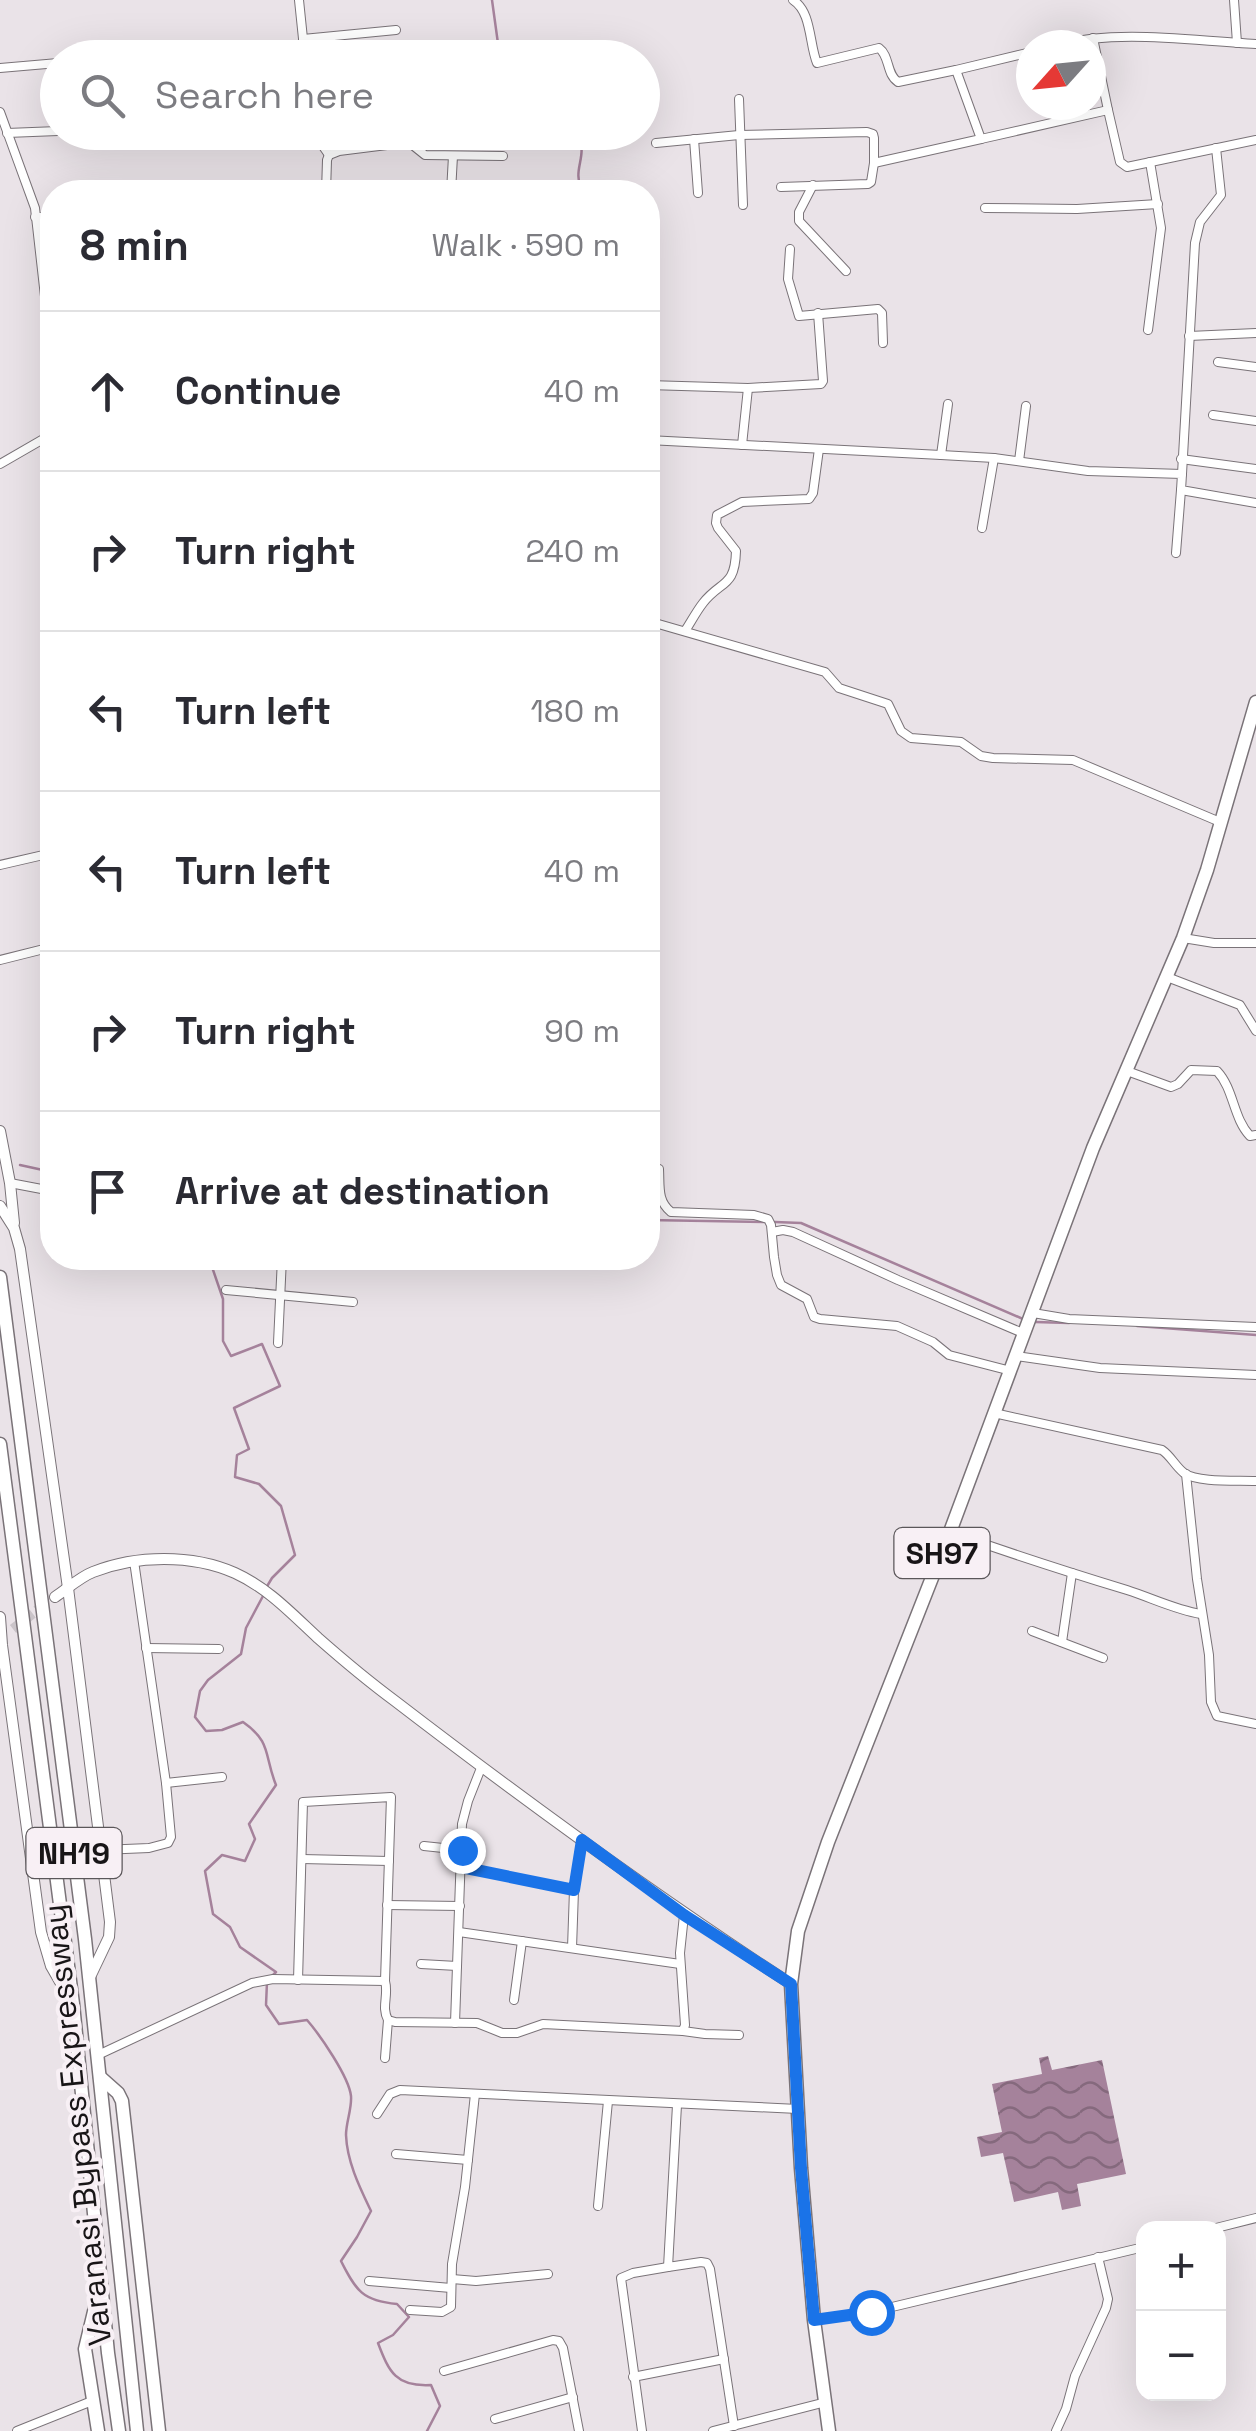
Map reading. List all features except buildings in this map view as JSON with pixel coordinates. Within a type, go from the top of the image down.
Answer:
[{"type":"main road","name":"SH97","points":[[829,2431],[814,2320],[798,2109],[791,1984],[795,1944],[806,1902],[1093,1148],[1183,938],[1256,702]]},
{"type":"main road","name":"Varanasi Bypass Expressway","points":[[0,1277],[90,1977],[138,2431]]},
{"type":"main road","name":"Varanasi Bypass Expressway","points":[[0,1444],[73,2004],[119,2431]]},
{"type":"main road","points":[[100,2077],[122,2101],[159,2431]]},
{"type":"main road","points":[[98,2431],[85,2349],[101,2283]]},
{"type":"street","points":[[299,0],[303,40],[396,30]]},
{"type":"street","points":[[793,0],[802,6],[817,63],[879,48],[898,82],[1016,56]]},
{"type":"street","points":[[1234,0],[1237,43]]},
{"type":"street","points":[[1106,38],[1256,44]]},
{"type":"street","points":[[0,68],[40,65]]},
{"type":"street","points":[[956,70],[982,139]]},
{"type":"street","points":[[739,99],[742,205]]},
{"type":"street","points":[[1106,100],[1123,166],[1256,140]]},
{"type":"street","points":[[874,163],[1108,110]]},
{"type":"street","points":[[0,112],[34,208],[40,244]]},
{"type":"street","points":[[7,132],[40,131]]},
{"type":"street","points":[[660,143],[739,135],[873,134],[874,163],[868,184],[781,187]]},
{"type":"street","points":[[694,139],[698,193]]},
{"type":"street","points":[[1176,552],[1197,232],[1200,222],[1222,196],[1216,148]]},
{"type":"street","points":[[326,150],[330,155]]},
{"type":"street","points":[[326,180],[326,160],[347,150]]},
{"type":"street","points":[[418,150],[425,155],[503,156]]},
{"type":"street","points":[[452,180],[453,156]]},
{"type":"street","points":[[1148,330],[1160,243],[1150,162]]},
{"type":"street","points":[[813,185],[799,212],[800,221],[846,271]]},
{"type":"street","points":[[985,208],[1077,210],[1158,204]]},
{"type":"street","points":[[35,218],[40,218]]},
{"type":"street","points":[[790,249],[788,279],[797,314],[802,317],[881,310],[882,343]]},
{"type":"street","points":[[660,385],[819,385],[823,383],[818,314]]},
{"type":"street","points":[[1189,336],[1256,333]]},
{"type":"street","points":[[1218,362],[1256,367]]},
{"type":"street","points":[[742,445],[748,388]]},
{"type":"street","points":[[941,454],[948,404]]},
{"type":"street","points":[[1019,462],[1026,406]]},
{"type":"street","points":[[1214,415],[1256,421]]},
{"type":"street","points":[[0,464],[40,441]]},
{"type":"street","points":[[660,441],[941,454],[1088,471],[1182,474]]},
{"type":"street","points":[[685,632],[702,604],[732,574],[736,551],[718,528],[720,512],[742,502],[809,499],[819,448]]},
{"type":"street","points":[[982,528],[994,458]]},
{"type":"street","points":[[1182,458],[1256,469]]},
{"type":"street","points":[[1181,490],[1256,503]]},
{"type":"street","points":[[660,625],[824,672],[839,688],[888,704],[901,731],[911,738],[954,740],[981,756],[993,758],[1073,760],[1220,822]]},
{"type":"street","points":[[0,865],[40,856]]},
{"type":"street","points":[[1183,938],[1256,943]]},
{"type":"street","points":[[0,960],[40,950]]},
{"type":"street","points":[[1167,977],[1240,1006],[1256,1031]]},
{"type":"street","points":[[1127,1071],[1170,1087],[1191,1070],[1218,1070],[1243,1128],[1250,1136],[1256,1135]]},
{"type":"street","points":[[0,1130],[68,1588],[110,1922],[109,1937],[90,1977]]},
{"type":"street","points":[[10,1182],[40,1188]]},
{"type":"street","points":[[660,1197],[672,1212],[768,1219],[782,1285],[807,1299],[814,1316],[820,1319],[898,1326],[934,1342],[949,1355],[1011,1370]]},
{"type":"street","points":[[0,1206],[14,1228]]},
{"type":"street","points":[[772,1232],[792,1232],[1025,1334]]},
{"type":"street","points":[[278,1343],[281,1270]]},
{"type":"street","points":[[226,1290],[353,1302]]},
{"type":"street","points":[[1033,1312],[1070,1319],[1256,1327]]},
{"type":"street","points":[[1016,1356],[1100,1368],[1256,1374]]},
{"type":"street","points":[[994,1413],[1162,1450],[1186,1474],[1198,1478],[1256,1481]]},
{"type":"street","points":[[1186,1474],[1209,1656],[1211,1702],[1214,1712],[1225,1719],[1256,1724]]},
{"type":"street","points":[[950,1532],[1202,1614]]},
{"type":"street","points":[[55,1597],[90,1572],[134,1562],[180,1560],[235,1573],[284,1604],[350,1667],[482,1768],[684,1915],[791,1984]]},
{"type":"street","points":[[101,1850],[149,1848],[168,1842],[171,1836],[134,1562]]},
{"type":"street","points":[[1062,1642],[1072,1574]]},
{"type":"street","points":[[0,1617],[41,1932],[51,1966],[73,2004]]},
{"type":"street","points":[[1,1646],[13,1629]]},
{"type":"street","points":[[1032,1631],[1103,1658]]},
{"type":"street","points":[[146,1648],[219,1649]]},
{"type":"street","points":[[456,2024],[464,1814],[482,1768]]},
{"type":"street","points":[[166,1783],[222,1777]]},
{"type":"street","points":[[298,1980],[304,1802],[391,1797],[385,2058]]},
{"type":"street","points":[[572,1948],[574,1890],[582,1840]]},
{"type":"street","points":[[424,1846],[462,1850]]},
{"type":"street","points":[[302,1859],[389,1861]]},
{"type":"street","points":[[461,1867],[574,1890]]},
{"type":"street","points":[[387,1905],[460,1906]]},
{"type":"street","points":[[683,2031],[680,1936],[684,1915]]},
{"type":"street","points":[[459,1932],[680,1964]]},
{"type":"street","points":[[514,2000],[522,1941]]},
{"type":"street","points":[[421,1964],[458,1966]]},
{"type":"street","points":[[98,2055],[268,1979],[384,1981]]},
{"type":"street","points":[[388,2020],[477,2023],[516,2034],[543,2024],[739,2035]]},
{"type":"street","points":[[377,2114],[390,2094],[400,2090],[798,2109]]},
{"type":"street","points":[[410,2310],[447,2311],[451,2307],[475,2094]]},
{"type":"street","points":[[598,2206],[608,2101]]},
{"type":"street","points":[[668,2267],[677,2105]]},
{"type":"street","points":[[396,2154],[468,2160]]},
{"type":"street","points":[[1226,2226],[1256,2218]]},
{"type":"street","points":[[814,2320],[871,2312],[1136,2248]]},
{"type":"street","points":[[1056,2431],[1074,2376],[1106,2308],[1108,2299],[1098,2258]]},
{"type":"street","points":[[642,2431],[621,2278],[633,2272],[701,2262],[710,2269],[734,2426]]},
{"type":"street","points":[[369,2281],[452,2284],[548,2274]]},
{"type":"street","points":[[444,2371],[559,2341],[580,2431]]},
{"type":"street","points":[[633,2376],[724,2359]]},
{"type":"street","points":[[495,2419],[573,2397]]},
{"type":"street","points":[[17,2431],[92,2401]]},
{"type":"street","points":[[714,2431],[826,2402]]},
{"type":"water","points":[[1048,2056],[1052,2070],[1102,2060],[1126,2174],[1077,2184],[1081,2206],[1062,2210],[1058,2192],[1014,2202],[1003,2153],[981,2157],[977,2137],[1002,2132],[992,2084],[1042,2074],[1039,2058]]},
{"type":"waterway","points":[[492,0],[498,40]]},
{"type":"waterway","points":[[579,180],[582,150]]},
{"type":"waterway","points":[[20,1165],[40,1169]]},
{"type":"waterway","points":[[660,1220],[765,1222]]},
{"type":"waterway","points":[[775,1222],[801,1223],[1023,1319]]},
{"type":"waterway","points":[[213,1270],[223,1299],[223,1341],[231,1356],[262,1344],[280,1386],[234,1408],[249,1449],[237,1455],[235,1477],[259,1484],[281,1506],[295,1555],[266,1588]]},
{"type":"waterway","points":[[1035,1322],[1069,1323]]},
{"type":"waterway","points":[[1137,1326],[1256,1335]]},
{"type":"waterway","points":[[263,1596],[246,1628],[241,1654],[208,1680],[200,1691],[195,1717],[206,1731],[243,1722],[259,1736],[266,1750],[276,1785],[249,1824],[255,1839],[245,1861],[222,1855],[205,1871],[213,1914],[230,1927],[240,1947],[276,1972],[272,1976]]},
{"type":"waterway","points":[[267,1982],[266,2005],[279,2024],[307,2020],[333,2056],[349,2088],[347,2145],[371,2211],[341,2261],[362,2293],[397,2304],[409,2317],[393,2335],[378,2343],[396,2376],[410,2383],[431,2385],[440,2406],[427,2431]]},
{"type":"tunnel","points":[[13,1629],[46,1603]]},
{"type":"route","points":[[462,1850],[461,1867],[574,1890],[582,1840],[684,1915],[791,1984],[814,2320],[871,2312]]}]
